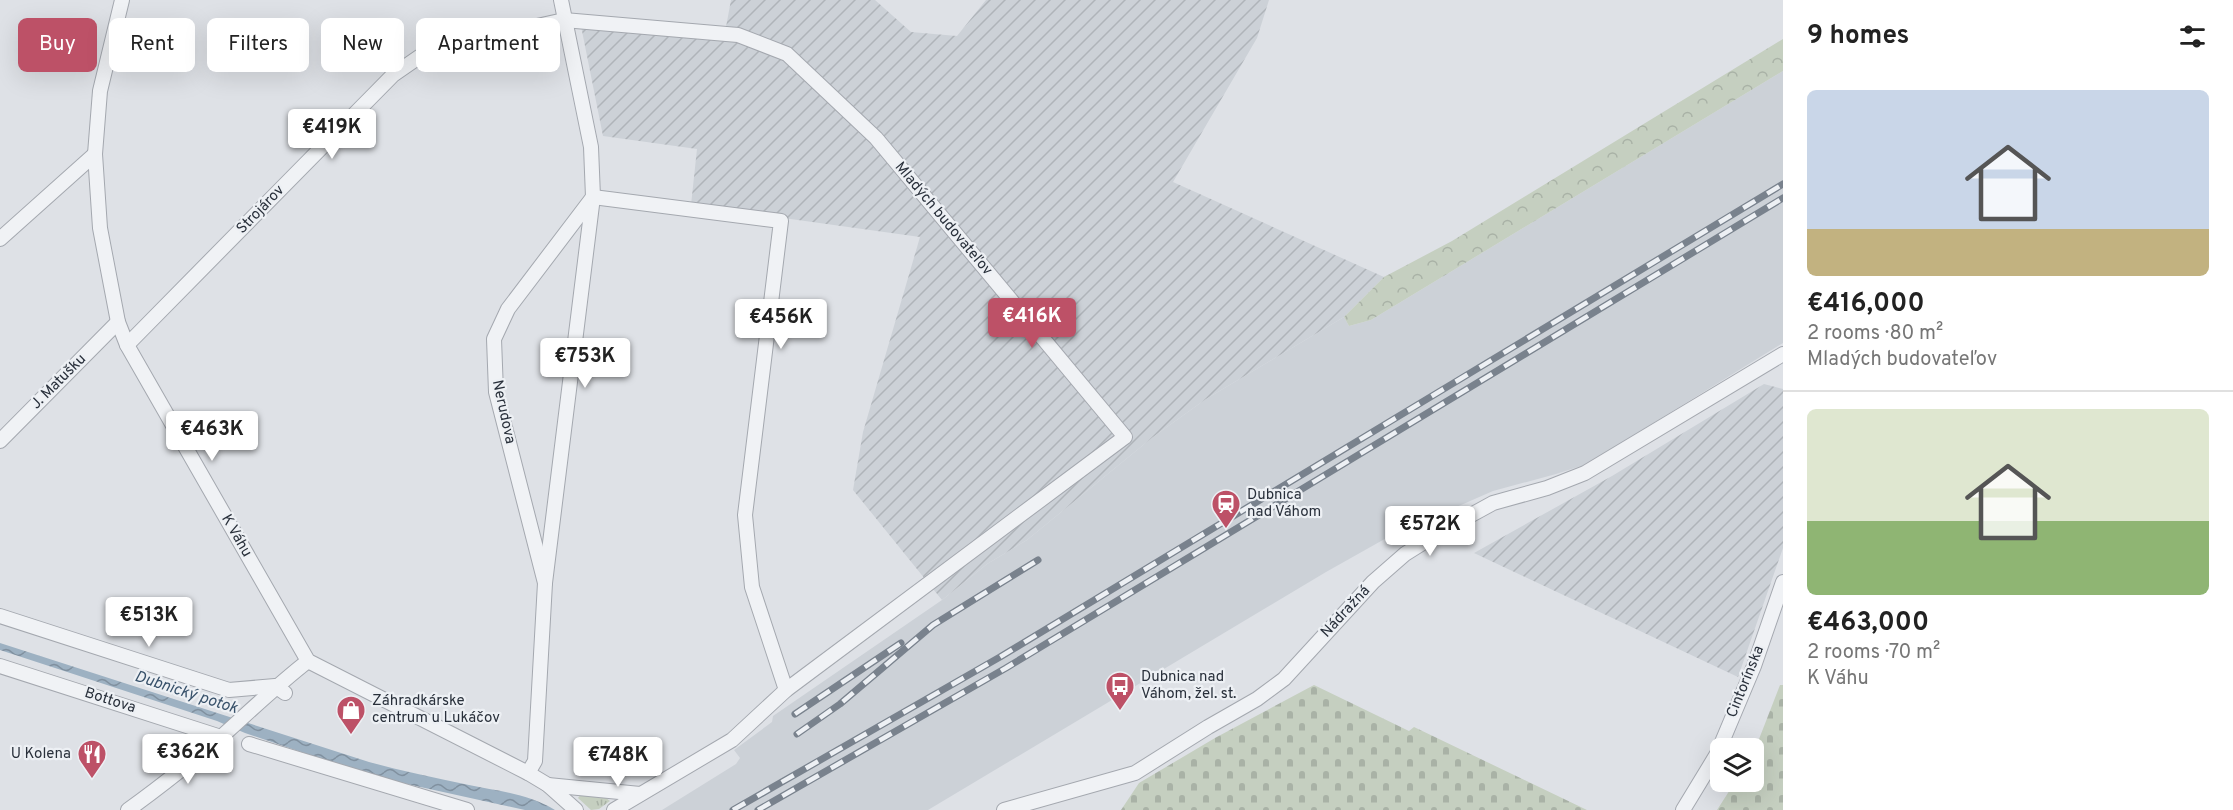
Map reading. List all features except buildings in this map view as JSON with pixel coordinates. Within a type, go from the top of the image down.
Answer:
[{"type":"street","name":"K Váhu","points":[[122,0],[100,91],[95,154],[100,228],[118,322],[127,345],[308,662]]},
{"type":"street","name":"Nerudova","points":[[528,773],[535,761],[545,583],[593,197],[591,147],[561,0]]},
{"type":"street","name":"Strojárov","points":[[127,345],[393,75],[420,57],[448,46],[564,20]]},
{"type":"street","name":"Mladých budovateľov","points":[[564,20],[738,35],[787,54],[876,138],[1125,437],[786,690],[732,740],[614,810]]},
{"type":"street","points":[[0,239],[95,154]]},
{"type":"street","points":[[593,197],[781,221],[745,515],[752,587],[786,690]]},
{"type":"street","name":"Nerudova","points":[[545,583],[496,392],[494,339],[508,309],[593,197]]},
{"type":"street","name":"J. Matušku","points":[[0,441],[118,322]]},
{"type":"street","name":"Nádražná","points":[[1004,810],[1135,773],[1257,699],[1284,679],[1373,582],[1405,554],[1431,537],[1493,503],[1585,474],[1783,354]]},
{"type":"street","name":"Cintorínska","points":[[1683,810],[1717,754],[1754,666],[1783,582]]},
{"type":"street","points":[[0,616],[229,690],[280,690]]},
{"type":"street","points":[[128,810],[223,735],[250,709],[280,690],[308,662],[548,784],[576,810]]},
{"type":"street","name":"Bottova","points":[[0,666],[223,735]]},
{"type":"street","points":[[249,744],[467,810]]},
{"type":"street","points":[[548,784],[640,794]]},
{"type":"shaded area","points":[[731,0],[875,0],[911,32],[957,36],[986,0],[1269,0],[1257,38],[1173,182],[1384,277],[1344,317],[1206,399],[1153,437],[1027,540],[987,564],[942,600],[853,490],[863,432],[920,237],[691,205],[697,149],[603,136],[579,16],[726,27]]},
{"type":"shaded area","points":[[1783,71],[1783,343],[1587,464],[1493,491],[1390,536],[928,810],[662,810],[736,764],[740,758],[734,750],[772,722],[773,716],[942,600],[987,564],[1027,540],[1153,437],[1206,399],[1344,317],[1349,326],[1371,320]]},
{"type":"shaded area","points":[[1764,384],[1783,389],[1783,548],[1738,677],[1474,553],[1612,476]]},
{"type":"green space","points":[[1783,39],[1783,71],[1371,320],[1349,326],[1344,317],[1384,277],[1452,241]]},
{"type":"green space","points":[[1314,685],[1409,731],[1414,727],[1587,810],[1121,810],[1139,783],[1215,738]]},
{"type":"green space","points":[[1780,685],[1783,685],[1783,810],[1717,810],[1729,792],[1764,792],[1764,738],[1759,738]]},
{"type":"green space","points":[[581,794],[605,797],[610,801],[599,809],[591,810],[578,798]]},
{"type":"water","points":[[0,643],[369,762],[513,794],[535,800],[555,810],[525,810],[375,777],[245,733],[217,721],[0,650]]},
{"type":"railway","points":[[733,810],[1000,657],[1783,184]]},
{"type":"railway","points":[[758,810],[1006,668],[1783,198]]},
{"type":"railway","points":[[797,734],[840,704],[933,625],[1038,560]]},
{"type":"railway","points":[[795,714],[901,643]]},
{"type":"place","name":"Dubnica nad Váhom","points":[[1226,530]]},
{"type":"place","name":"Dubnica nad Váhom, žel. st.","points":[[1120,712]]},
{"type":"place","name":"Záhradkárske centrum u Lukáčov","points":[[351,736]]},
{"type":"place","name":"U Kolena","points":[[92,780]]},
{"type":"water label","name":"Dubnický potok","points":[[186,693]]}]
